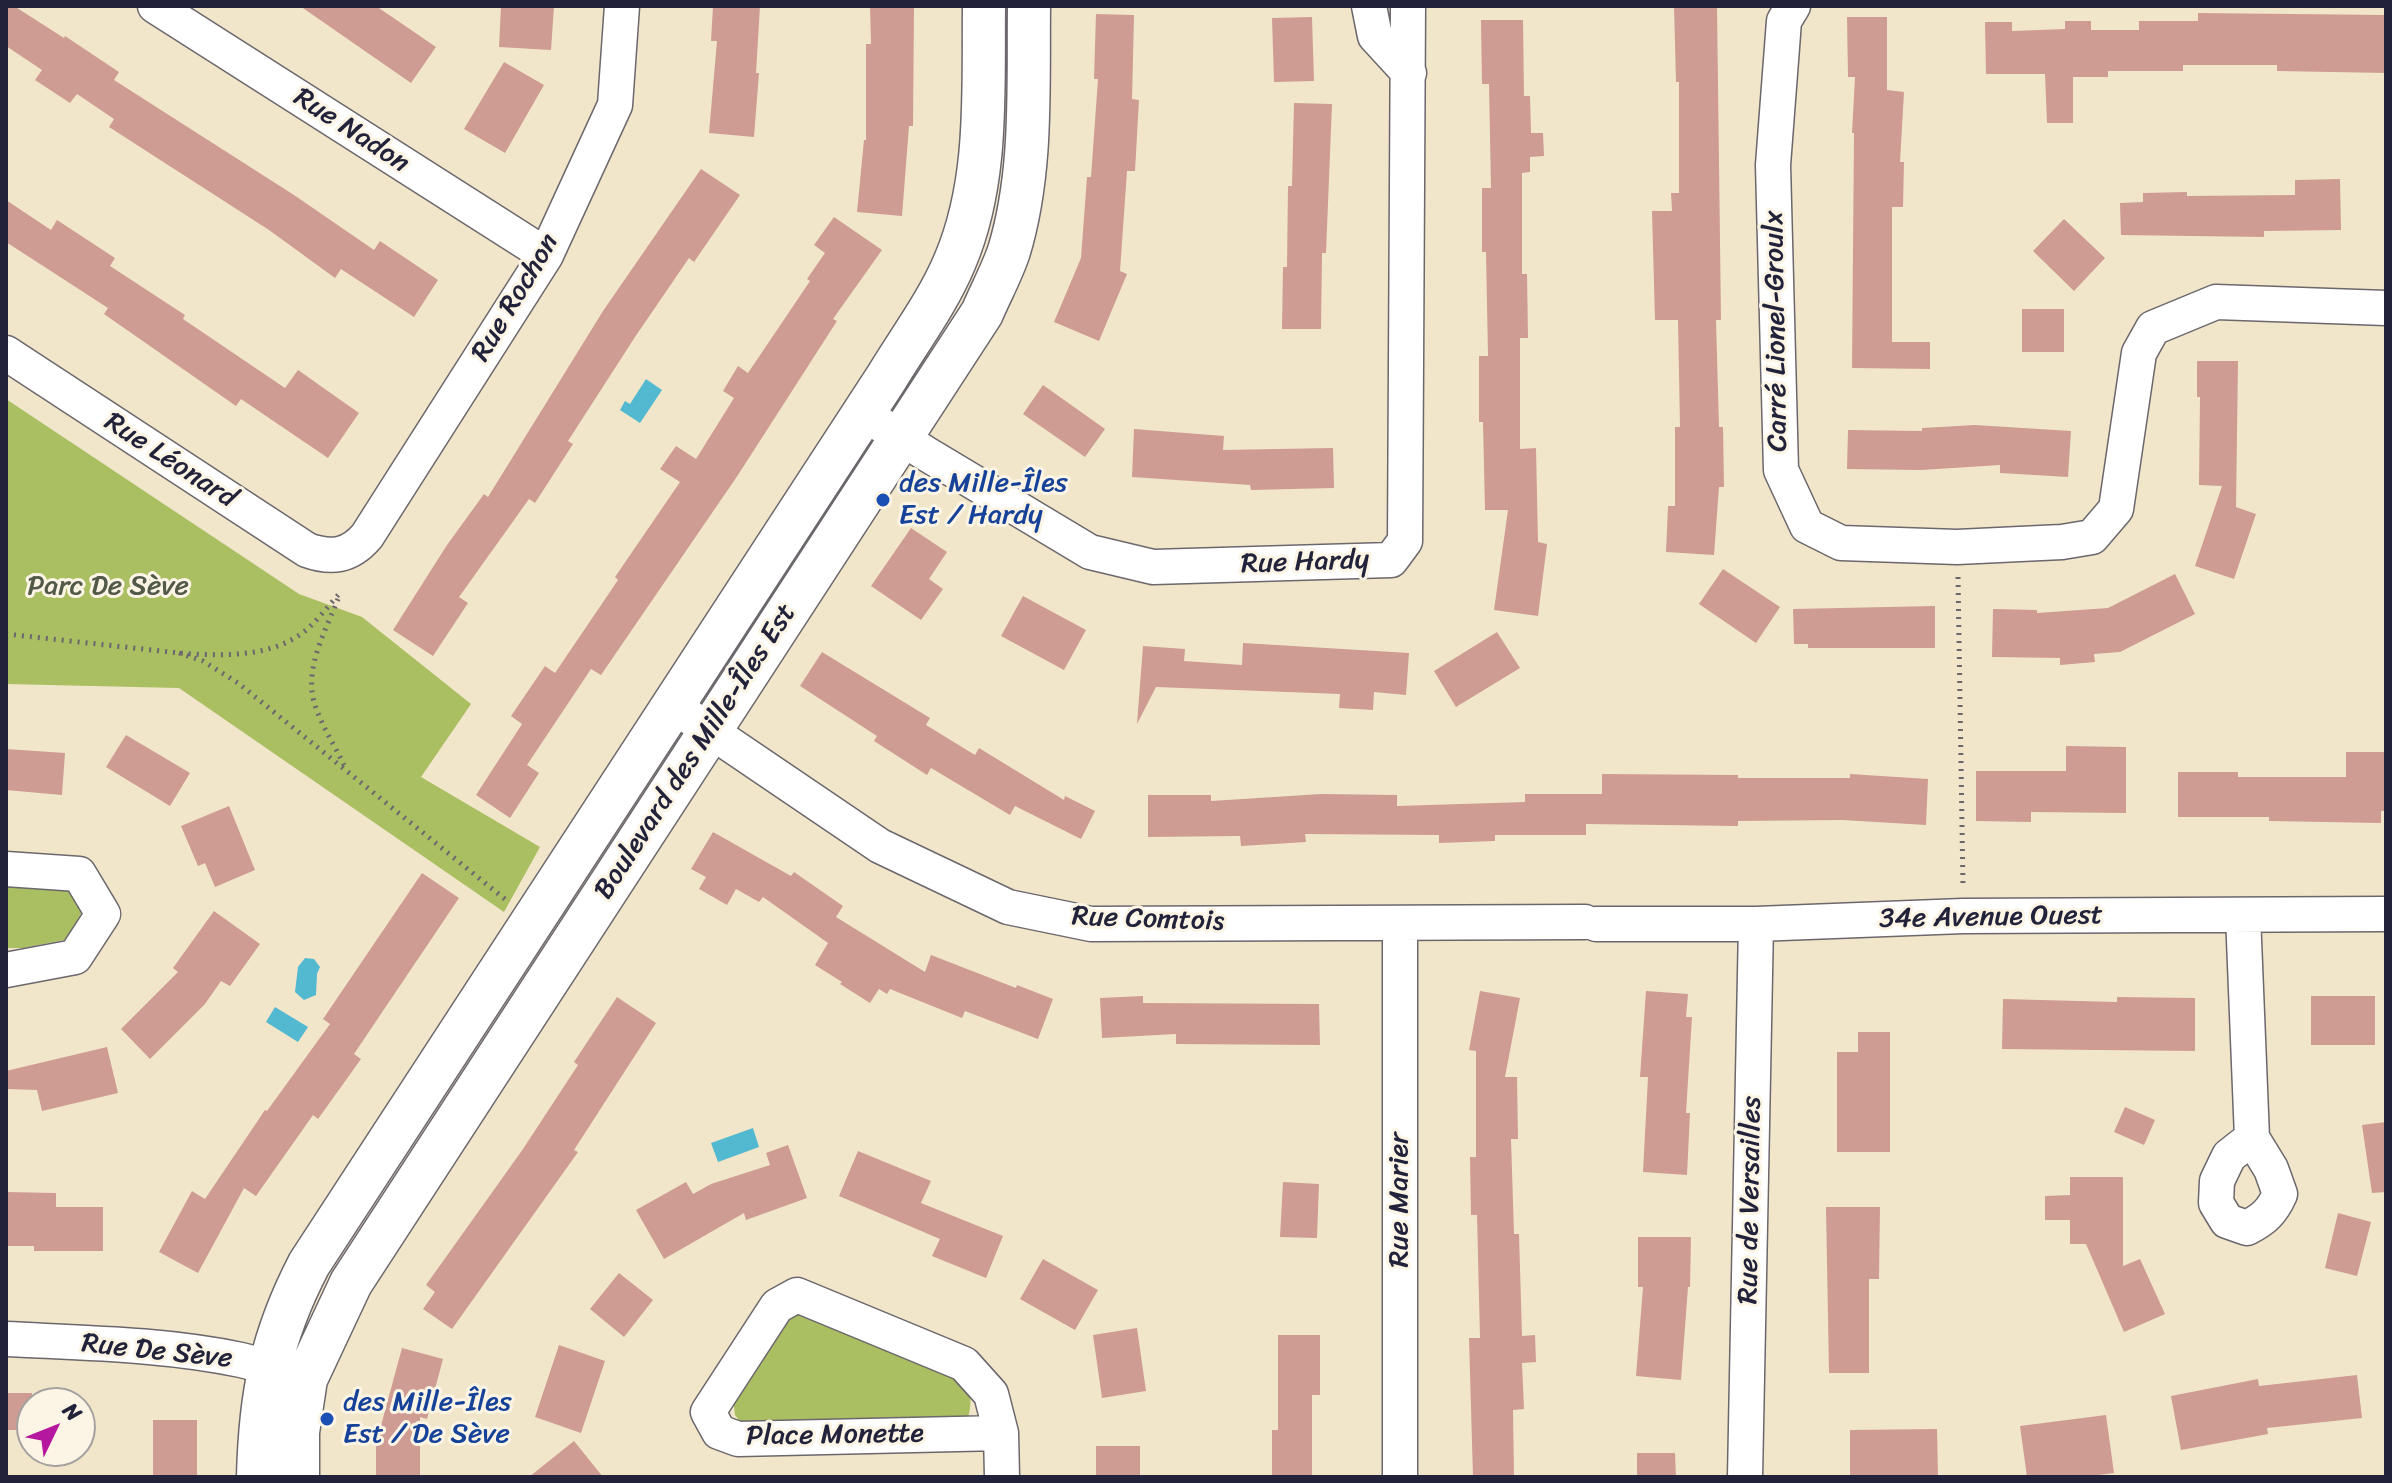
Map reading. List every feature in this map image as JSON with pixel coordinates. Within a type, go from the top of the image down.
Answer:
[{"type":"street","name":"Rue Nadon","points":[[155,6],[546,255]]},
{"type":"street","name":"Rue Rochon","points":[[339,555],[353,550],[367,536],[546,255],[615,105],[622,6]]},
{"type":"street","name":"Boulevard des Mille-Îles Est","points":[[298,1477],[298,1432],[287,1373],[290,1302],[330,1230],[946,281],[969,223],[978,179],[982,137],[984,6]]},
{"type":"street","name":"Boulevard des Mille-Îles Est","points":[[258,1477],[261,1415],[287,1373],[339,1306],[364,1261],[982,313],[1008,251],[1020,206],[1026,161],[1029,6]]},
{"type":"street","points":[[1369,6],[1375,36],[1409,73]]},
{"type":"street","name":"Rue Hardy","points":[[863,413],[1090,552],[1153,567],[1391,560],[1405,541],[1408,6]]},
{"type":"street","name":"Carré Lionel-Groulx","points":[[1793,6],[1784,21],[1773,165],[1781,470],[1807,526],[1841,543],[1957,547],[2062,542],[2092,537],[2116,509],[2139,353],[2153,328],[2216,302],[2386,308]]},
{"type":"street","name":"Rue Léonard","points":[[6,353],[307,550],[325,556],[339,555]]},
{"type":"street","name":"Rue Comtois","points":[[672,705],[880,846],[1008,907],[1091,924],[1590,923]]},
{"type":"street","points":[[6,869],[79,874],[103,914],[75,957],[6,970]]},
{"type":"street","name":"34e Avenue Ouest","points":[[1590,923],[1756,924],[1963,916],[2386,914]]},
{"type":"street","points":[[2243,915],[2252,1138]]},
{"type":"street","name":"Rue Marier","points":[[1400,924],[1400,1477]]},
{"type":"street","name":"Rue de Versailles","points":[[1745,1477],[1756,924]]},
{"type":"street","name":"Place Monette","points":[[1001,1433],[738,1439],[719,1432],[708,1412],[777,1306],[797,1295],[964,1364],[991,1394],[1001,1433],[1002,1477]]},
{"type":"street","name":"Rue De Sève","points":[[6,1339],[146,1347],[238,1360],[287,1373]]},
{"type":"path","points":[[1957,547],[1963,916]]},
{"type":"path","points":[[6,634],[203,655],[249,652],[278,646],[303,633],[340,593],[314,662],[312,689],[316,709],[346,769]]},
{"type":"path","points":[[179,653],[203,661],[238,683],[507,901]]},
{"type":"green space","name":"Parc De Sève","points":[[6,399],[299,594],[362,617],[471,704],[421,777],[540,847],[504,912],[179,688],[6,684]]},
{"type":"green space","points":[[6,886],[72,888],[84,908],[68,939],[24,948],[6,948]]},
{"type":"green space","points":[[805,1311],[957,1374],[970,1394],[968,1418],[745,1428],[735,1415],[733,1399],[792,1313]]},
{"type":"water","points":[[646,379],[662,390],[640,423],[620,410],[625,401],[630,404]]},
{"type":"water","points":[[305,958],[314,959],[320,967],[316,995],[304,1000],[295,992],[298,967]]},
{"type":"water","points":[[275,1007],[308,1027],[298,1042],[266,1022]]},
{"type":"water","points":[[753,1128],[759,1147],[718,1162],[711,1143]]},
{"type":"building","points":[[6,6],[14,6],[65,36],[119,72],[114,80],[374,250],[380,241],[438,280],[414,317],[341,269],[335,278],[269,230],[109,127],[114,119],[77,94],[70,103],[35,80],[42,70],[6,46]]},
{"type":"building","points":[[300,6],[376,6],[436,47],[411,83]]},
{"type":"building","points":[[501,6],[554,6],[551,50],[499,47]]},
{"type":"building","points":[[713,6],[760,6],[754,137],[709,133],[717,41],[711,41]]},
{"type":"building","points":[[870,6],[914,6],[913,126],[909,126],[902,216],[857,212],[866,140],[866,44],[871,44]]},
{"type":"building","points":[[1674,6],[1717,6],[1721,320],[1716,320],[1724,487],[1719,487],[1714,555],[1666,552],[1668,506],[1675,506],[1675,427],[1680,427],[1678,320],[1655,320],[1652,211],[1672,211],[1671,193],[1679,193],[1679,82],[1676,82]]},
{"type":"building","points":[[2198,13],[2386,15],[2386,73],[2277,71],[2277,65],[2183,65],[2183,71],[2108,71],[2108,77],[2073,77],[2073,123],[2047,123],[2045,74],[1986,74],[1985,22],[2012,22],[2012,31],[2065,29],[2065,21],[2091,21],[2091,30],[2139,30],[2139,21],[2198,21]]},
{"type":"building","points":[[1096,14],[1134,15],[1132,99],[1139,100],[1135,171],[1127,171],[1120,271],[1127,274],[1099,341],[1054,322],[1081,258],[1098,79],[1094,79]]},
{"type":"building","points":[[1312,17],[1314,81],[1274,82],[1272,18]]},
{"type":"building","points":[[1847,17],[1887,17],[1887,90],[1904,92],[1900,162],[1904,162],[1903,207],[1892,207],[1892,342],[1930,342],[1930,369],[1852,368],[1852,133],[1855,77],[1848,77]]},
{"type":"building","points":[[1481,20],[1523,20],[1524,96],[1530,96],[1531,133],[1543,133],[1544,156],[1530,157],[1530,172],[1522,173],[1522,274],[1527,274],[1528,338],[1520,338],[1520,449],[1536,448],[1538,542],[1547,544],[1538,616],[1494,610],[1508,510],[1485,510],[1483,422],[1479,422],[1479,356],[1488,356],[1482,188],[1491,188],[1489,84],[1482,84]]},
{"type":"building","points":[[504,62],[544,85],[505,153],[464,129]]},
{"type":"building","points":[[1294,103],[1332,104],[1326,253],[1322,253],[1321,329],[1282,329],[1288,186],[1292,186]]},
{"type":"building","points":[[701,169],[740,195],[694,262],[689,258],[635,337],[568,441],[573,444],[535,503],[529,499],[459,597],[468,603],[433,656],[393,630],[447,545],[484,494],[488,497],[603,311]]},
{"type":"building","points":[[2340,179],[2341,230],[2264,231],[2264,237],[2121,235],[2120,203],[2143,202],[2143,193],[2187,192],[2187,196],[2295,195],[2295,180]]},
{"type":"building","points":[[6,200],[51,230],[57,220],[115,258],[110,266],[185,315],[183,319],[285,388],[298,370],[359,413],[328,458],[241,399],[236,406],[104,314],[108,308],[6,242]]},
{"type":"building","points":[[834,217],[882,250],[833,319],[837,321],[738,475],[601,675],[591,669],[527,765],[539,773],[510,818],[476,795],[522,724],[511,716],[545,666],[555,673],[618,580],[615,577],[680,482],[660,469],[676,446],[696,459],[734,398],[723,391],[738,366],[748,373],[810,281],[807,279],[825,253],[814,245]]},
{"type":"building","points":[[2064,219],[2105,258],[2074,291],[2033,251]]},
{"type":"building","points":[[2022,309],[2064,309],[2064,352],[2022,352]]},
{"type":"building","points":[[2197,361],[2238,361],[2236,507],[2256,514],[2234,579],[2195,566],[2222,486],[2199,485],[2200,397],[2197,397]]},
{"type":"building","points":[[1043,385],[1105,429],[1085,457],[1023,414]]},
{"type":"building","points":[[1975,425],[2071,431],[2068,477],[2000,473],[2000,465],[1921,470],[1847,469],[1848,430],[1922,431],[1922,428]]},
{"type":"building","points":[[1134,429],[1224,436],[1223,450],[1333,448],[1334,488],[1251,490],[1250,485],[1132,477]]},
{"type":"building","points":[[911,528],[947,552],[929,579],[943,589],[921,620],[871,586]]},
{"type":"building","points":[[1723,569],[1780,607],[1756,643],[1699,604]]},
{"type":"building","points":[[2175,574],[2195,614],[2120,652],[2094,654],[2095,662],[2060,665],[2060,658],[1992,657],[1993,609],[2037,610],[2037,613],[2108,608]]},
{"type":"building","points":[[1023,596],[1086,630],[1064,670],[1001,636]]},
{"type":"building","points":[[1935,606],[1935,648],[1808,648],[1808,644],[1794,644],[1793,609]]},
{"type":"building","points":[[1497,632],[1520,668],[1456,707],[1434,671]]},
{"type":"building","points":[[1243,643],[1409,653],[1406,695],[1374,692],[1373,710],[1339,708],[1340,694],[1156,687],[1137,724],[1143,646],[1185,649],[1184,661],[1242,665]]},
{"type":"building","points":[[822,652],[930,718],[926,725],[975,755],[979,748],[1064,800],[1065,796],[1095,811],[1081,839],[1015,806],[1010,815],[931,768],[927,775],[874,741],[877,736],[800,686]]},
{"type":"building","points":[[126,735],[190,773],[170,806],[106,767]]},
{"type":"building","points":[[2066,746],[2126,747],[2126,813],[2031,812],[2031,822],[1976,821],[1976,771],[2066,771]]},
{"type":"building","points":[[6,749],[65,753],[62,795],[6,790]]},
{"type":"building","points":[[2346,752],[2386,752],[2386,811],[2381,811],[2381,823],[2269,821],[2269,817],[2178,817],[2178,772],[2238,772],[2238,777],[2346,777]]},
{"type":"building","points":[[1602,774],[1850,778],[1850,774],[1928,779],[1926,825],[1842,820],[1738,821],[1738,826],[1586,824],[1586,835],[1495,835],[1495,841],[1439,843],[1439,835],[1305,834],[1306,842],[1241,846],[1240,836],[1148,837],[1148,795],[1211,795],[1211,801],[1321,794],[1397,795],[1397,806],[1525,802],[1525,794],[1602,794]]},
{"type":"building","points":[[229,806],[255,870],[215,887],[205,863],[198,866],[181,826]]},
{"type":"building","points":[[713,832],[791,876],[794,872],[843,906],[836,917],[925,972],[931,955],[1053,999],[1038,1039],[965,1011],[962,1018],[890,989],[887,994],[879,989],[870,1003],[840,984],[842,982],[815,965],[828,943],[763,897],[759,902],[736,889],[727,905],[699,889],[706,877],[691,869]]},
{"type":"building","points":[[422,873],[459,898],[354,1054],[361,1059],[318,1119],[313,1115],[256,1196],[244,1188],[198,1273],[159,1252],[192,1191],[205,1199],[265,1110],[330,1024],[323,1019]]},
{"type":"building","points":[[214,911],[260,944],[230,986],[221,981],[205,1004],[150,1059],[121,1029],[178,972],[173,968]]},
{"type":"building","points":[[1480,991],[1520,998],[1505,1077],[1517,1077],[1518,1139],[1511,1139],[1514,1234],[1519,1234],[1522,1336],[1535,1335],[1536,1362],[1522,1363],[1524,1409],[1513,1410],[1514,1477],[1473,1477],[1469,1338],[1480,1338],[1477,1215],[1471,1215],[1470,1157],[1476,1157],[1476,1051],[1469,1050]]},
{"type":"building","points":[[1646,991],[1688,994],[1686,1017],[1692,1017],[1686,1113],[1690,1113],[1687,1175],[1643,1172],[1648,1077],[1640,1077]]},
{"type":"building","points":[[1143,996],[1143,1003],[1319,1004],[1320,1045],[1176,1044],[1176,1034],[1102,1038],[1100,998]]},
{"type":"building","points":[[2311,996],[2375,996],[2375,1045],[2311,1045]]},
{"type":"building","points":[[617,997],[656,1023],[574,1150],[578,1152],[452,1329],[423,1309],[435,1292],[426,1285],[523,1149],[578,1065],[574,1062]]},
{"type":"building","points":[[2117,997],[2195,998],[2195,1051],[2002,1049],[2003,999],[2117,1002]]},
{"type":"building","points":[[1858,1032],[1890,1032],[1890,1152],[1837,1152],[1837,1052],[1858,1052]]},
{"type":"building","points":[[107,1047],[118,1093],[42,1111],[37,1090],[6,1089],[6,1071]]},
{"type":"building","points":[[2125,1107],[2155,1120],[2144,1145],[2114,1132]]},
{"type":"building","points":[[2386,1122],[2386,1192],[2372,1193],[2362,1125]]},
{"type":"building","points":[[788,1145],[807,1198],[746,1220],[744,1213],[664,1259],[636,1210],[686,1182],[693,1194],[711,1184],[770,1165],[766,1153]]},
{"type":"building","points":[[858,1151],[931,1181],[921,1203],[1003,1236],[986,1278],[932,1256],[940,1239],[839,1196]]},
{"type":"building","points":[[2070,1177],[2123,1177],[2123,1266],[2140,1259],[2165,1314],[2124,1332],[2086,1244],[2070,1244],[2070,1220],[2045,1220],[2045,1196],[2070,1195]]},
{"type":"building","points":[[1283,1182],[1319,1184],[1317,1238],[1280,1237]]},
{"type":"building","points":[[6,1192],[56,1193],[56,1207],[103,1207],[103,1251],[34,1251],[34,1246],[6,1246]]},
{"type":"building","points":[[1826,1207],[1880,1207],[1879,1279],[1869,1279],[1869,1373],[1829,1373]]},
{"type":"building","points":[[2338,1213],[2371,1222],[2357,1276],[2325,1268]]},
{"type":"building","points":[[1638,1237],[1691,1237],[1690,1287],[1681,1380],[1636,1376],[1643,1287],[1638,1287]]},
{"type":"building","points":[[1043,1259],[1098,1290],[1075,1330],[1020,1299]]},
{"type":"building","points":[[619,1273],[653,1300],[624,1337],[590,1309]]},
{"type":"building","points":[[1137,1328],[1146,1391],[1102,1398],[1093,1335]]},
{"type":"building","points":[[1278,1335],[1320,1335],[1320,1395],[1312,1395],[1312,1477],[1272,1477],[1272,1430],[1278,1430]]},
{"type":"building","points":[[559,1345],[605,1361],[581,1433],[535,1417]]},
{"type":"building","points":[[402,1348],[443,1359],[427,1419],[420,1417],[420,1477],[376,1477],[376,1444]]},
{"type":"building","points":[[2357,1375],[2362,1418],[2267,1428],[2268,1434],[2181,1450],[2171,1396],[2258,1379],[2259,1386]]},
{"type":"building","points":[[6,1393],[16,1393],[16,1430],[6,1430]]},
{"type":"building","points":[[2106,1415],[2114,1473],[2083,1477],[2027,1477],[2020,1426]]},
{"type":"building","points":[[153,1420],[197,1420],[197,1477],[153,1477]]},
{"type":"building","points":[[1937,1429],[1938,1477],[1850,1477],[1850,1430]]},
{"type":"building","points":[[574,1441],[603,1477],[529,1477]]},
{"type":"building","points":[[1096,1446],[1140,1446],[1140,1477],[1096,1477]]},
{"type":"building","points":[[1637,1453],[1675,1453],[1676,1477],[1637,1477]]},
{"type":"place","name":"des Mille-Îles Est / Hardy","points":[[883,500]]},
{"type":"place","name":"des Mille-Îles Est / De Sève","points":[[327,1419]]}]
